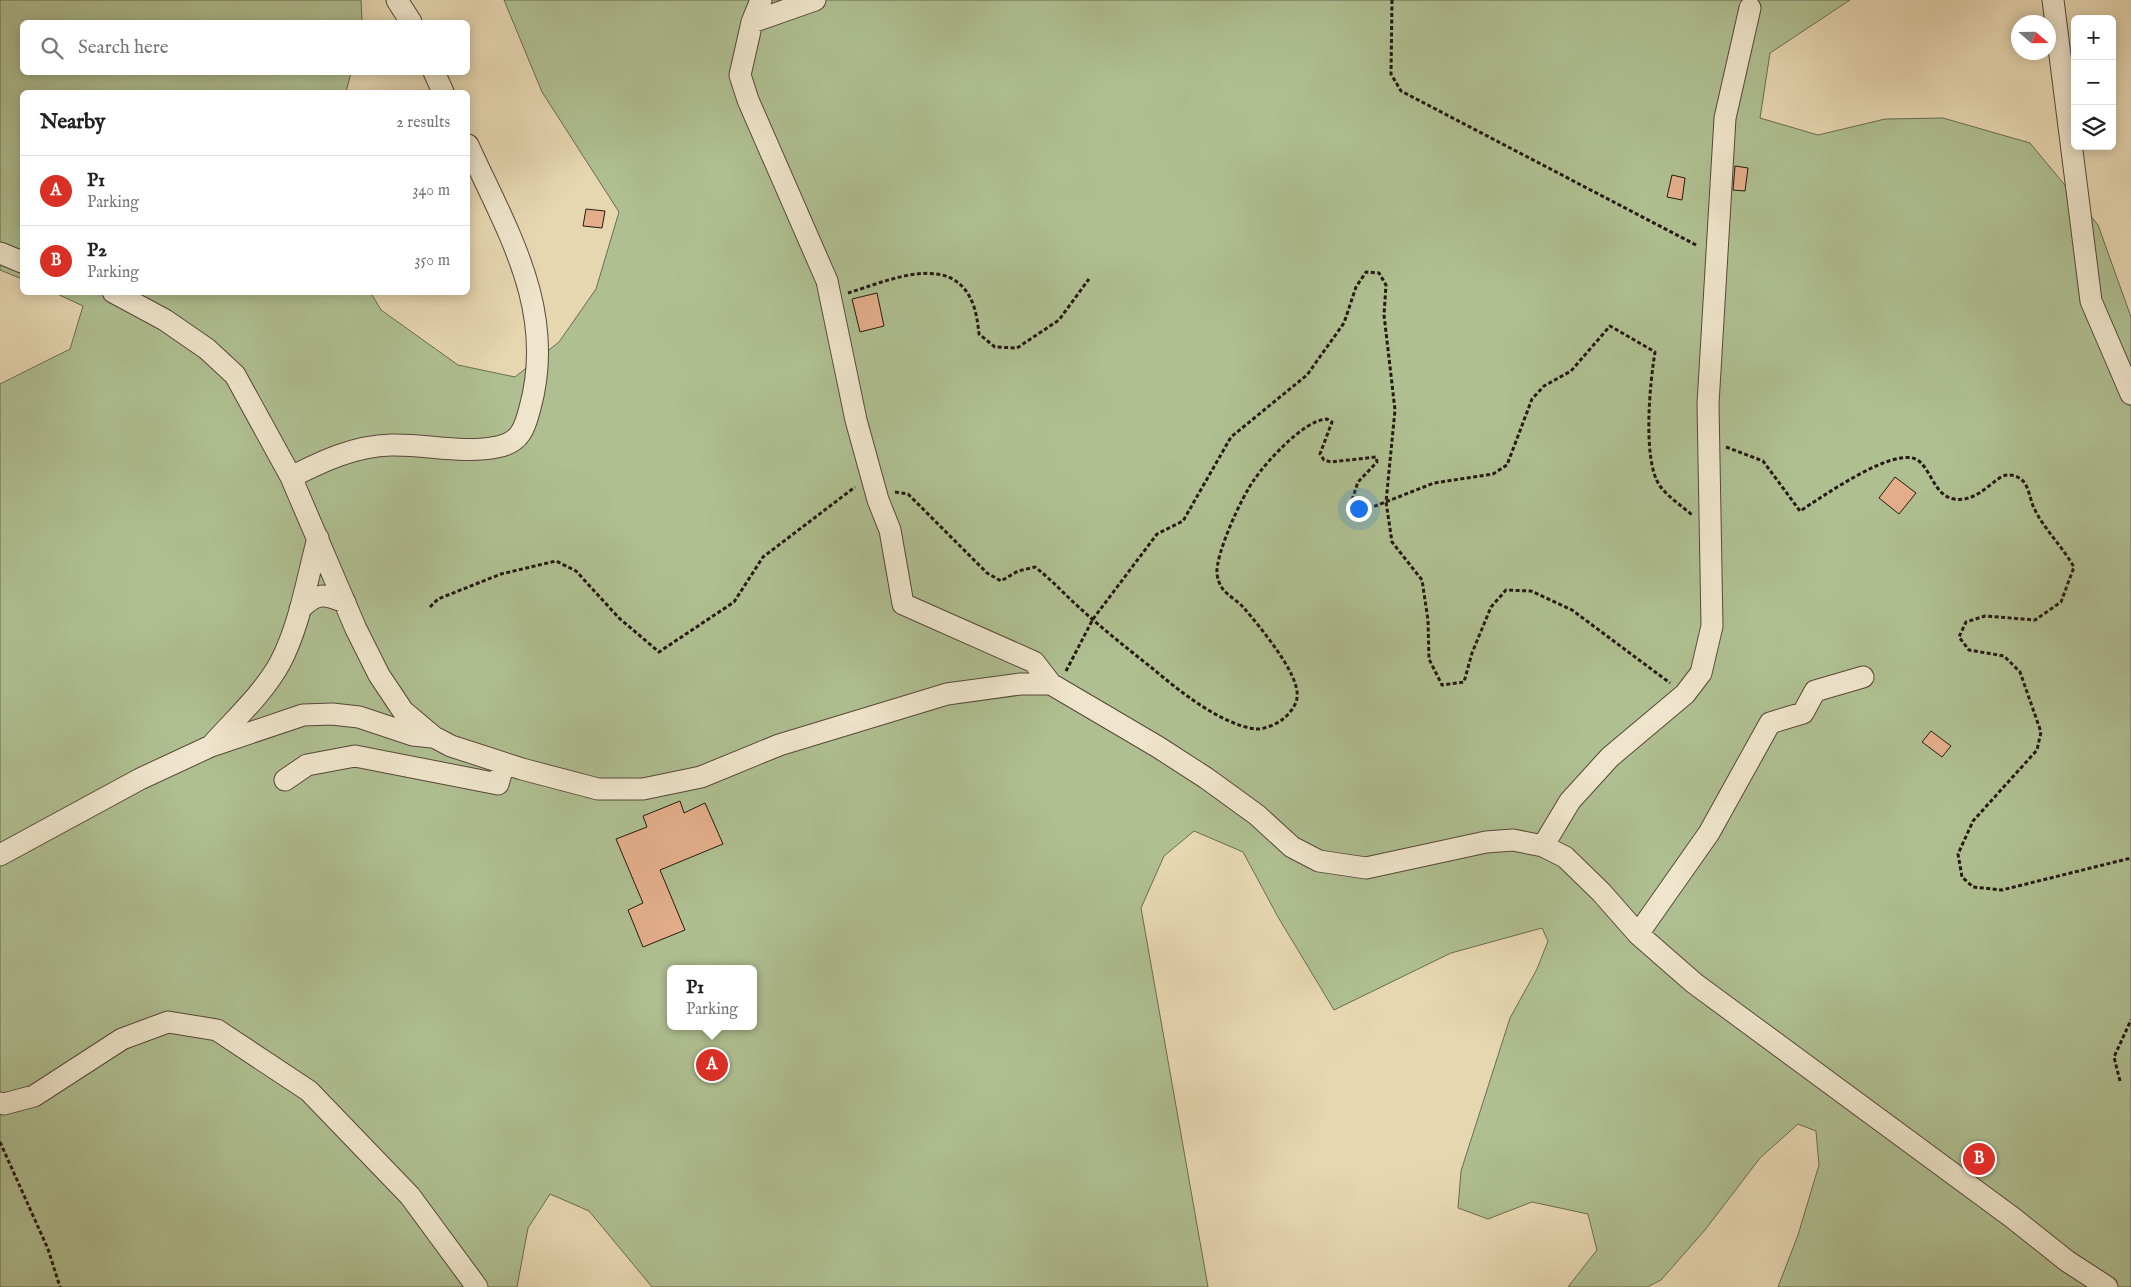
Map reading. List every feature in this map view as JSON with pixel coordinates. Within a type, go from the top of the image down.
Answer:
[{"type":"street","points":[[397,0],[410,20]]},
{"type":"street","points":[[761,0],[752,22],[740,75],[748,100],[827,281],[856,420],[875,488],[890,530],[903,604],[1034,662],[1055,686],[1206,778],[1257,816],[1292,847],[1319,861],[1366,868],[1486,842],[1513,840],[1543,846],[1565,857],[1601,892],[1638,934],[1694,984],[2021,1224],[2067,1261],[2107,1287]]},
{"type":"street","points":[[752,22],[815,0]]},
{"type":"street","points":[[2052,0],[2091,301],[2131,394]]},
{"type":"street","points":[[1543,846],[1570,801],[1610,756],[1685,694],[1701,673],[1712,626],[1708,404],[1725,118],[1750,8]]},
{"type":"street","points":[[435,75],[442,90]]},
{"type":"street","points":[[291,477],[329,457],[360,449],[391,445],[480,450],[513,442],[524,432],[534,395],[539,357],[537,321],[523,266],[470,149]]},
{"type":"street","points":[[0,253],[20,261]]},
{"type":"street","points":[[119,295],[165,320],[207,349],[235,375],[291,477],[371,661],[403,711],[434,737],[451,746],[598,789],[643,789],[701,777],[779,745],[947,694],[1020,684],[1055,686]]},
{"type":"street","points":[[211,746],[266,684],[279,664],[300,610],[318,538]]},
{"type":"street","points":[[300,610],[309,600],[321,596],[346,602]]},
{"type":"street","points":[[1638,934],[1709,833],[1770,723],[1803,712],[1815,690],[1862,677]]},
{"type":"street","points":[[359,717],[375,711],[380,704],[386,686]]},
{"type":"street","points":[[0,855],[140,779],[211,746],[303,715],[332,714],[359,717],[413,735],[434,737]]},
{"type":"street","points":[[285,780],[307,764],[355,756],[498,784],[504,763]]},
{"type":"street","points":[[0,1103],[4,1104],[34,1096],[122,1039],[168,1022],[217,1030],[309,1091],[410,1196],[477,1287]]},
{"type":"path","points":[[1392,0],[1390,74],[1401,91],[1510,146],[1717,256]]},
{"type":"path","points":[[831,298],[920,272],[941,274],[962,286],[974,306],[979,334],[995,347],[1017,348],[1059,320],[1089,279]]},
{"type":"path","points":[[1055,686],[1093,620],[1157,534],[1183,521],[1231,437],[1307,375],[1344,323],[1356,287],[1366,272],[1379,273],[1386,285],[1384,315],[1395,410],[1386,502],[1392,542],[1422,580],[1428,620],[1429,659],[1442,685],[1464,682],[1472,653],[1491,607],[1506,590],[1531,592],[1572,610],[1685,694]]},
{"type":"path","points":[[430,607],[438,599],[501,574],[556,561],[576,571],[619,618],[659,652],[734,602],[763,557],[859,484],[908,494],[987,573],[1001,581],[1018,571],[1035,567],[1093,620],[1182,694],[1219,716],[1256,729],[1268,727],[1282,720],[1295,705],[1298,696],[1296,686],[1284,662],[1243,607],[1221,589],[1217,572],[1220,553],[1232,522],[1253,480],[1304,428],[1320,419],[1327,419],[1332,422],[1332,427],[1320,454],[1324,460],[1331,462],[1376,457],[1377,462],[1358,482],[1352,500],[1355,508],[1365,510],[1434,483],[1493,474],[1506,466],[1532,399],[1544,386],[1571,371],[1610,326],[1655,352],[1650,383],[1649,440],[1652,465],[1660,486],[1711,532]]},
{"type":"path","points":[[1709,441],[1763,461],[1800,511],[1870,468],[1907,456],[1919,461],[1942,494],[1954,499],[1971,498],[2003,476],[2014,475],[2024,481],[2034,508],[2046,528],[2064,549],[2074,567],[2061,602],[2035,620],[1985,616],[1966,622],[1959,637],[1969,650],[2004,656],[2020,672],[2040,732],[2037,750],[1973,821],[1958,854],[1962,877],[1973,887],[2002,890],[2131,858]]},
{"type":"path","points":[[2120,1081],[2114,1057],[2131,1020]]},
{"type":"path","points":[[0,1142],[48,1248],[60,1287]]},
{"type":"green space","points":[[0,0],[361,0],[362,20],[20,20],[20,75],[350,75],[347,90],[20,90],[20,278],[0,270]]},
{"type":"green space","points":[[504,0],[1850,0],[1770,53],[1760,118],[1818,135],[1885,119],[1943,118],[2030,143],[2098,225],[2131,317],[2131,1287],[1778,1287],[1798,1235],[1819,1165],[1816,1131],[1798,1124],[1760,1158],[1705,1230],[1661,1280],[1647,1287],[1568,1287],[1597,1250],[1588,1214],[1532,1202],[1488,1219],[1458,1208],[1461,1171],[1510,1018],[1537,969],[1548,941],[1542,928],[1451,953],[1334,1010],[1278,917],[1243,852],[1194,831],[1164,856],[1141,908],[1208,1287],[652,1287],[589,1211],[550,1194],[528,1228],[517,1287],[0,1287],[0,384],[70,349],[83,306],[59,295],[372,295],[381,310],[458,365],[515,377],[559,342],[596,289],[619,212],[542,92]]},
{"type":"building","points":[[1735,166],[1748,168],[1745,191],[1733,190]]},
{"type":"building","points":[[1672,175],[1685,178],[1682,200],[1667,197]]},
{"type":"building","points":[[586,209],[605,211],[602,228],[583,226]]},
{"type":"building","points":[[877,293],[884,326],[860,332],[852,299]]},
{"type":"building","points":[[1895,477],[1916,493],[1899,514],[1879,498]]},
{"type":"building","points":[[1931,731],[1951,746],[1942,757],[1922,742]]},
{"type":"building","points":[[680,801],[684,813],[705,803],[723,844],[660,870],[685,930],[643,947],[628,910],[643,903],[616,839],[647,827],[643,816]]},
{"type":"place","name":"P1","points":[[712,1065]]},
{"type":"place","name":"P2","points":[[1979,1159]]}]
